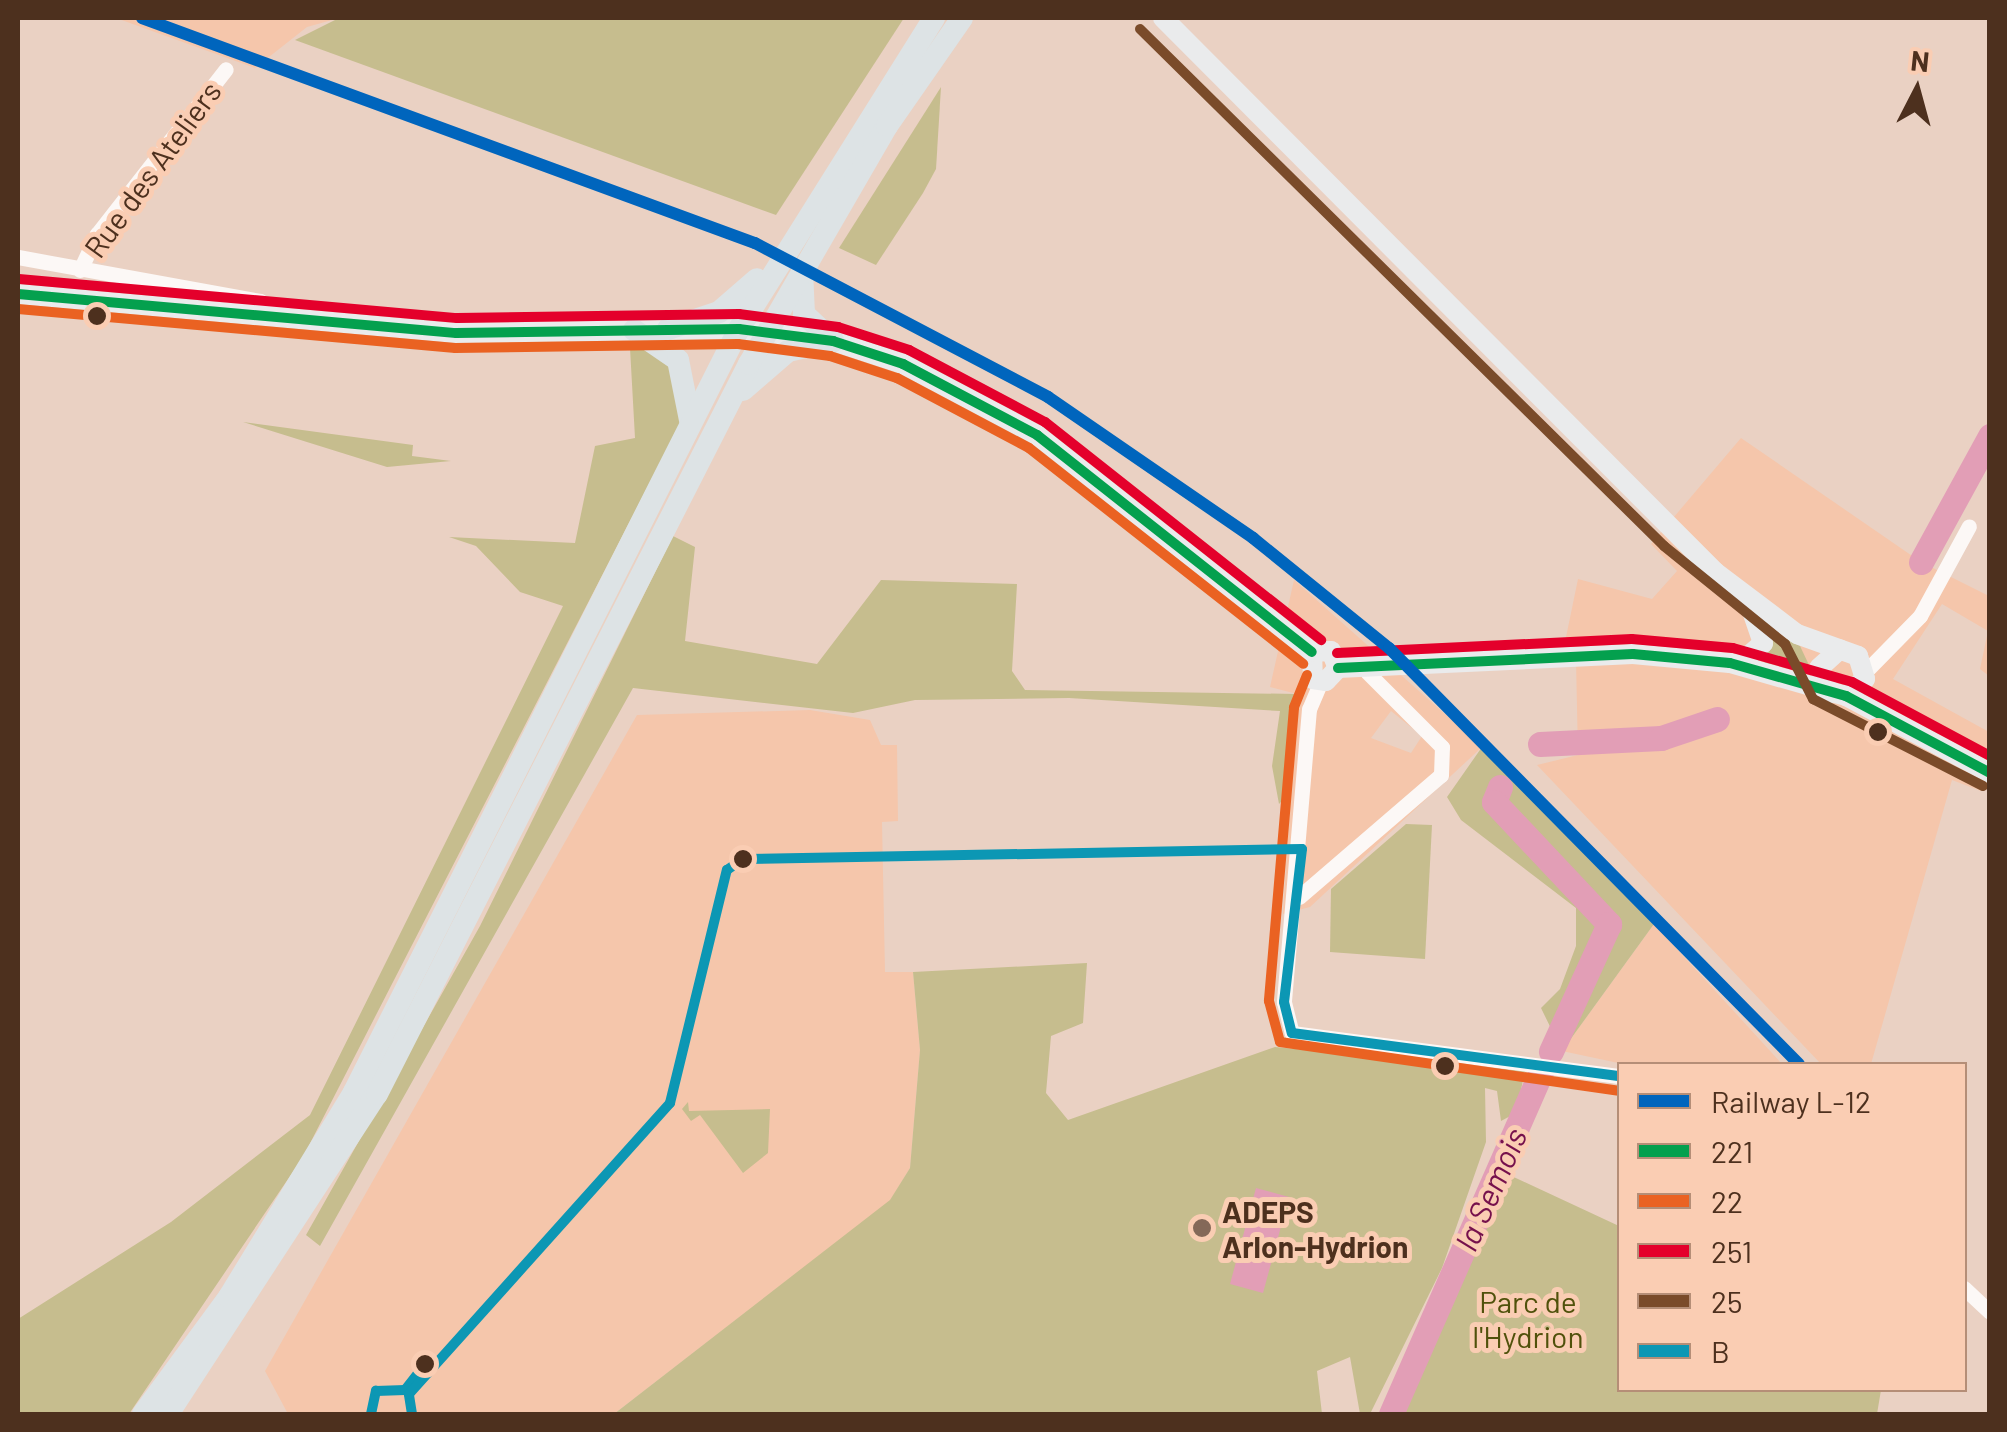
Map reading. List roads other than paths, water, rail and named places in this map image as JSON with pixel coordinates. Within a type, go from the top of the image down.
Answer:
[{"type":"highway","points":[[143,1414],[229,1297],[373,1058],[739,329],[754,290],[934,18]]},
{"type":"highway","points":[[168,1414],[291,1237],[432,995],[732,395],[768,330],[792,304],[802,266],[826,226],[962,18]]},
{"type":"highway","points":[[668,330],[719,312],[754,290]]},
{"type":"highway","points":[[792,304],[834,340]]},
{"type":"highway","points":[[634,330],[678,360],[689,423]]},
{"type":"highway","points":[[732,395],[788,351],[834,340]]},
{"type":"highway","points":[[183,1414],[190,1387]]},
{"type":"main road","points":[[1152,18],[1167,23],[1746,599],[1797,634],[1846,650],[1889,704],[1990,758]]},
{"type":"main road","points":[[18,294],[286,315],[456,334],[739,329],[834,340],[903,364],[1037,434],[1312,652],[1331,651],[1329,675],[1633,654],[1739,664],[1838,695],[1990,773]]},
{"type":"main road","points":[[1739,664],[1764,636],[1746,599]]},
{"type":"main road","points":[[1797,634],[1838,695]]},
{"type":"main road","points":[[1782,676],[1819,667],[1846,650]]},
{"type":"main road","points":[[1838,695],[1865,675]]},
{"type":"street","name":"Rue des Ateliers","points":[[73,269],[226,69]]},
{"type":"street","points":[[18,257],[260,302],[286,315]]},
{"type":"street","points":[[64,297],[73,269]]},
{"type":"street","points":[[73,269],[86,299]]},
{"type":"street","points":[[1865,675],[1904,631],[1969,526]]},
{"type":"street","points":[[1846,650],[1904,631]]},
{"type":"street","points":[[1299,897],[1441,775],[1442,747],[1367,672]]},
{"type":"street","points":[[1329,675],[1310,710],[1299,897],[1284,1002],[1287,1025],[1306,1042],[1512,1056],[1617,1075]]},
{"type":"street","points":[[1967,1291],[1990,1312]]},
{"type":"waterway","name":"la Semois","points":[[1921,562],[1990,436]]},
{"type":"waterway","name":"la Semois","points":[[1540,744],[1661,738],[1717,719]]},
{"type":"waterway","name":"la Semois","points":[[1500,787],[1494,802],[1609,924],[1551,1051]]},
{"type":"waterway","name":"la Semois","points":[[1391,1414],[1541,1073]]},
{"type":"rail line","name":"L-12","points":[[142,18],[755,243],[1048,397],[1253,538],[1389,648],[1797,1062]]},
{"type":"place","name":"ADEPS Arlon-Hydrion","points":[[1202,1228]]},
{"type":"park label","name":"Parc de l'Hydrion","points":[[1528,1318]]}]
